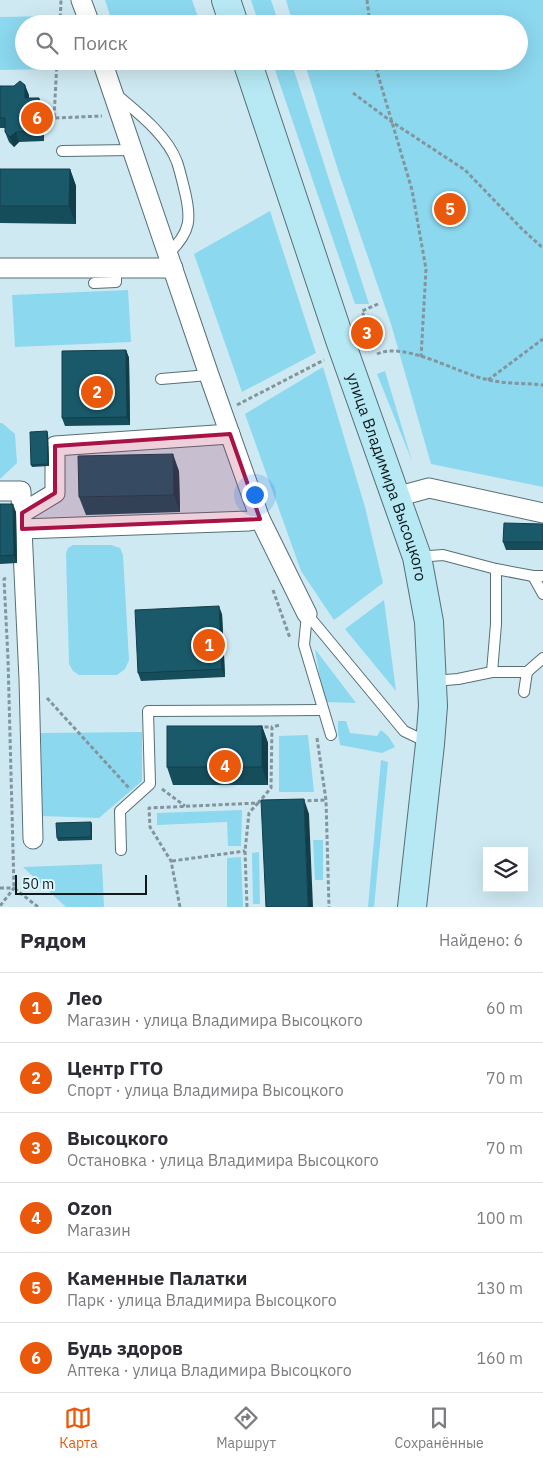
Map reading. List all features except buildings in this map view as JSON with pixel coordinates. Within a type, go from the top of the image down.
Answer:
[{"type":"main road","points":[[226,0],[231,15]]},
{"type":"main road","name":"улица Владимира Высоцкого","points":[[250,70],[340,340],[417,557],[430,622],[433,706],[412,907]]},
{"type":"street","points":[[82,0],[87,15]]},
{"type":"street","points":[[105,70],[260,520],[307,614]]},
{"type":"street","points":[[0,268],[116,268],[170,261]]},
{"type":"street","points":[[22,521],[55,493],[55,446],[230,434]]},
{"type":"street","points":[[396,497],[429,488],[543,513]]},
{"type":"street","points":[[0,491],[21,491],[29,679],[33,839]]},
{"type":"street","points":[[22,521],[260,520]]},
{"type":"lane","points":[[112,91],[145,118],[170,147],[177,162],[188,202],[189,214],[186,232],[170,261]]},
{"type":"lane","points":[[62,151],[132,150]]},
{"type":"lane","points":[[94,283],[116,282],[116,268]]},
{"type":"lane","points":[[161,380],[209,375]]},
{"type":"lane","points":[[417,557],[443,555],[496,569],[538,576],[543,594]]},
{"type":"lane","points":[[492,672],[496,624],[496,569]]},
{"type":"lane","points":[[307,614],[304,645],[317,710],[331,735]]},
{"type":"lane","points":[[307,614],[404,731],[430,744]]},
{"type":"lane","points":[[524,692],[527,672],[543,658]]},
{"type":"lane","points":[[432,681],[458,679],[492,672],[527,672]]},
{"type":"lane","points":[[121,850],[120,811],[150,784],[148,711],[317,710]]},
{"type":"path","points":[[60,15],[61,0]]},
{"type":"path","points":[[367,0],[369,15]]},
{"type":"path","points":[[57,70],[54,118],[121,116]]},
{"type":"path","points":[[378,70],[412,190],[426,269],[421,357]]},
{"type":"path","points":[[353,94],[465,170],[543,248]]},
{"type":"path","points":[[373,341],[362,311],[378,304]]},
{"type":"path","points":[[488,380],[543,339]]},
{"type":"path","points":[[377,354],[404,351],[488,380],[543,385]]},
{"type":"path","points":[[243,402],[324,360]]},
{"type":"path","points":[[0,906],[14,888],[4,579],[24,566]]},
{"type":"path","points":[[272,586],[292,641]]},
{"type":"path","points":[[8,659],[29,679],[149,808],[268,802]]},
{"type":"path","points":[[317,710],[326,800],[329,907]]},
{"type":"path","points":[[253,727],[281,725]]},
{"type":"path","points":[[248,907],[245,851],[249,813],[271,788],[272,726]]},
{"type":"path","points":[[159,787],[184,806]]},
{"type":"path","points":[[296,801],[326,800]]},
{"type":"path","points":[[152,801],[149,808],[150,827],[171,861],[180,907]]},
{"type":"path","points":[[171,861],[245,851]]},
{"type":"path","points":[[0,888],[14,888],[38,907]]},
{"type":"highlighted area","points":[[230,434],[260,519],[22,529],[22,513],[55,493],[55,446]]},
{"type":"shaded area","points":[[105,0],[192,0],[197,15],[110,15]]},
{"type":"shaded area","points":[[251,0],[271,0],[276,15],[256,15]]},
{"type":"shaded area","points":[[286,0],[543,0],[543,487],[431,464],[391,324],[339,173],[307,70],[528,70],[528,15],[290,15]]},
{"type":"shaded area","points":[[0,17],[15,17],[15,70],[0,70]]},
{"type":"shaded area","points":[[275,70],[294,70],[369,304],[355,304]]},
{"type":"shaded area","points":[[270,211],[316,353],[242,392],[194,254]]},
{"type":"shaded area","points":[[128,290],[131,342],[15,347],[12,295]]},
{"type":"shaded area","points":[[323,367],[365,507],[383,583],[334,620],[301,571],[245,414]]},
{"type":"shaded area","points":[[385,371],[412,461],[377,374]]},
{"type":"shaded area","points":[[0,423],[15,434],[17,463],[0,479]]},
{"type":"shaded area","points":[[73,545],[111,545],[120,548],[123,555],[129,660],[125,669],[117,675],[79,675],[73,671],[69,664],[66,554],[68,548]]},
{"type":"shaded area","points":[[384,600],[396,691],[345,629]]},
{"type":"shaded area","points":[[315,649],[356,703],[324,702]]},
{"type":"shaded area","points":[[338,721],[346,721],[350,733],[377,736],[381,730],[389,737],[395,747],[382,753],[340,745]]},
{"type":"shaded area","points":[[142,732],[142,781],[99,818],[42,816],[41,733]]},
{"type":"shaded area","points":[[308,735],[314,792],[279,792],[279,736]]},
{"type":"shaded area","points":[[381,760],[388,762],[374,907],[368,907]]},
{"type":"shaded area","points":[[242,810],[241,846],[228,846],[227,822],[157,825],[157,813]]},
{"type":"shaded area","points":[[313,840],[323,840],[323,880],[315,880]]},
{"type":"shaded area","points":[[259,852],[260,904],[253,904],[252,853]]},
{"type":"shaded area","points":[[241,857],[243,907],[227,907],[227,858]]},
{"type":"shaded area","points":[[102,864],[104,907],[66,907],[23,867]]},
{"type":"place","name":"Будь здоров","points":[[37,118]]},
{"type":"place","name":"Каменные Палатки","points":[[450,209]]},
{"type":"place","name":"Высоцкого","points":[[367,333]]},
{"type":"place","name":"Центр ГТО","points":[[97,392]]},
{"type":"place","name":"Лео","points":[[209,645]]},
{"type":"place","name":"Ozon","points":[[225,766]]}]
